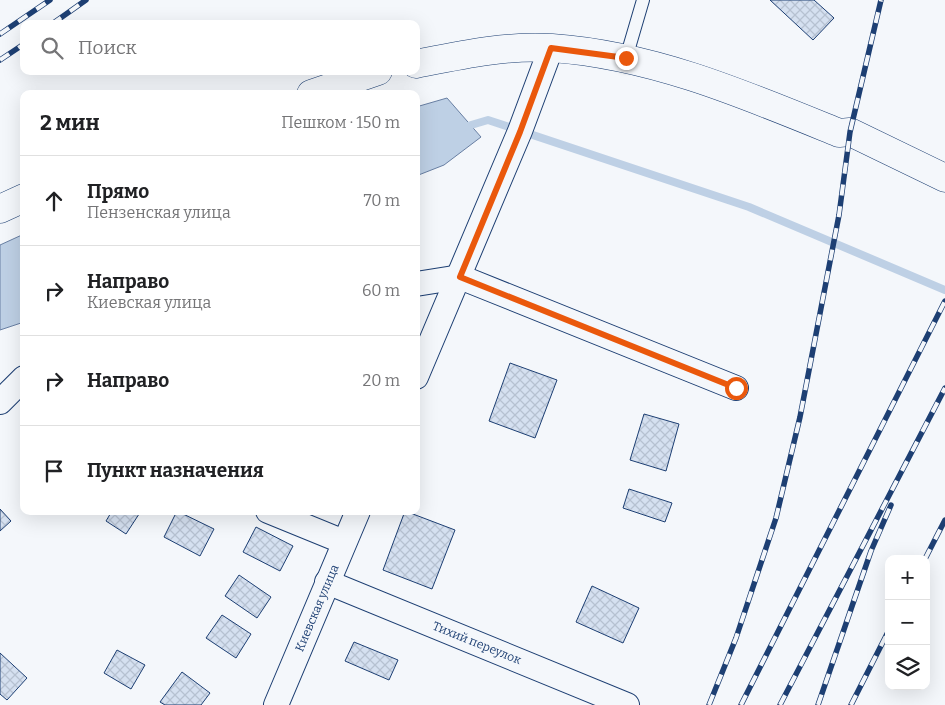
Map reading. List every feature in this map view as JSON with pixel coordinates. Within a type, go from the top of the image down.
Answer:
[{"type":"main road","points":[[420,63],[492,50],[551,48],[626,58],[733,89],[839,132],[850,132],[945,178]]},
{"type":"main road","points":[[323,90],[366,75]]},
{"type":"main road","points":[[0,209],[20,200]]},
{"type":"street","points":[[420,368],[460,277],[551,48]]},
{"type":"street","points":[[420,283],[460,277],[736,388]]},
{"type":"street","points":[[0,402],[20,382]]},
{"type":"street","points":[[278,515],[344,542]]},
{"type":"street","name":"Киевская улица","points":[[276,705],[356,515]]},
{"type":"street","name":"Тихий переулок","points":[[327,582],[627,705]]},
{"type":"lane","points":[[626,58],[643,0]]},
{"type":"water","points":[[447,98],[481,137],[444,165],[420,174],[420,106]]},
{"type":"water","points":[[20,236],[20,323],[0,330],[0,245]]},
{"type":"building","points":[[770,0],[814,0],[834,18],[813,40]]},
{"type":"building","points":[[510,363],[557,380],[535,438],[489,421]]},
{"type":"building","points":[[644,414],[679,424],[666,471],[630,460]]},
{"type":"building","points":[[629,489],[672,503],[665,522],[623,508]]},
{"type":"building","points":[[0,509],[11,521],[0,531]]},
{"type":"building","points":[[110,515],[138,515],[126,534],[106,521]]},
{"type":"building","points":[[175,515],[185,515],[214,529],[200,556],[164,537]]},
{"type":"building","points":[[404,515],[416,515],[455,530],[432,589],[383,570]]},
{"type":"building","points":[[256,527],[293,546],[280,571],[243,552]]},
{"type":"building","points":[[239,575],[271,597],[257,618],[225,596]]},
{"type":"building","points":[[592,586],[639,608],[623,643],[576,622]]},
{"type":"building","points":[[222,615],[251,634],[236,658],[206,638]]},
{"type":"building","points":[[354,642],[398,660],[389,680],[345,661]]},
{"type":"building","points":[[117,650],[145,665],[131,689],[104,673]]},
{"type":"building","points":[[0,653],[27,678],[7,700],[0,694]]},
{"type":"building","points":[[182,672],[210,693],[201,705],[165,705],[160,702]]},
{"type":"waterway","points":[[461,128],[488,120],[749,207],[945,290]]},
{"type":"railway","points":[[21,20],[50,0]]},
{"type":"railway","points":[[58,20],[86,0]]},
{"type":"railway","points":[[709,705],[736,638],[776,518],[800,417],[839,215],[850,132],[881,0]]},
{"type":"railway","points":[[0,34],[20,20]]},
{"type":"railway","points":[[0,60],[20,47]]},
{"type":"railway","points":[[741,705],[945,301]]},
{"type":"railway","points":[[780,705],[945,388]]},
{"type":"railway","points":[[818,705],[871,551],[891,505]]},
{"type":"railway","points":[[927,555],[945,520]]},
{"type":"railway","points":[[851,705],[885,638]]},
{"type":"route","points":[[626,58],[551,48],[520,132],[460,277],[736,388]]}]
